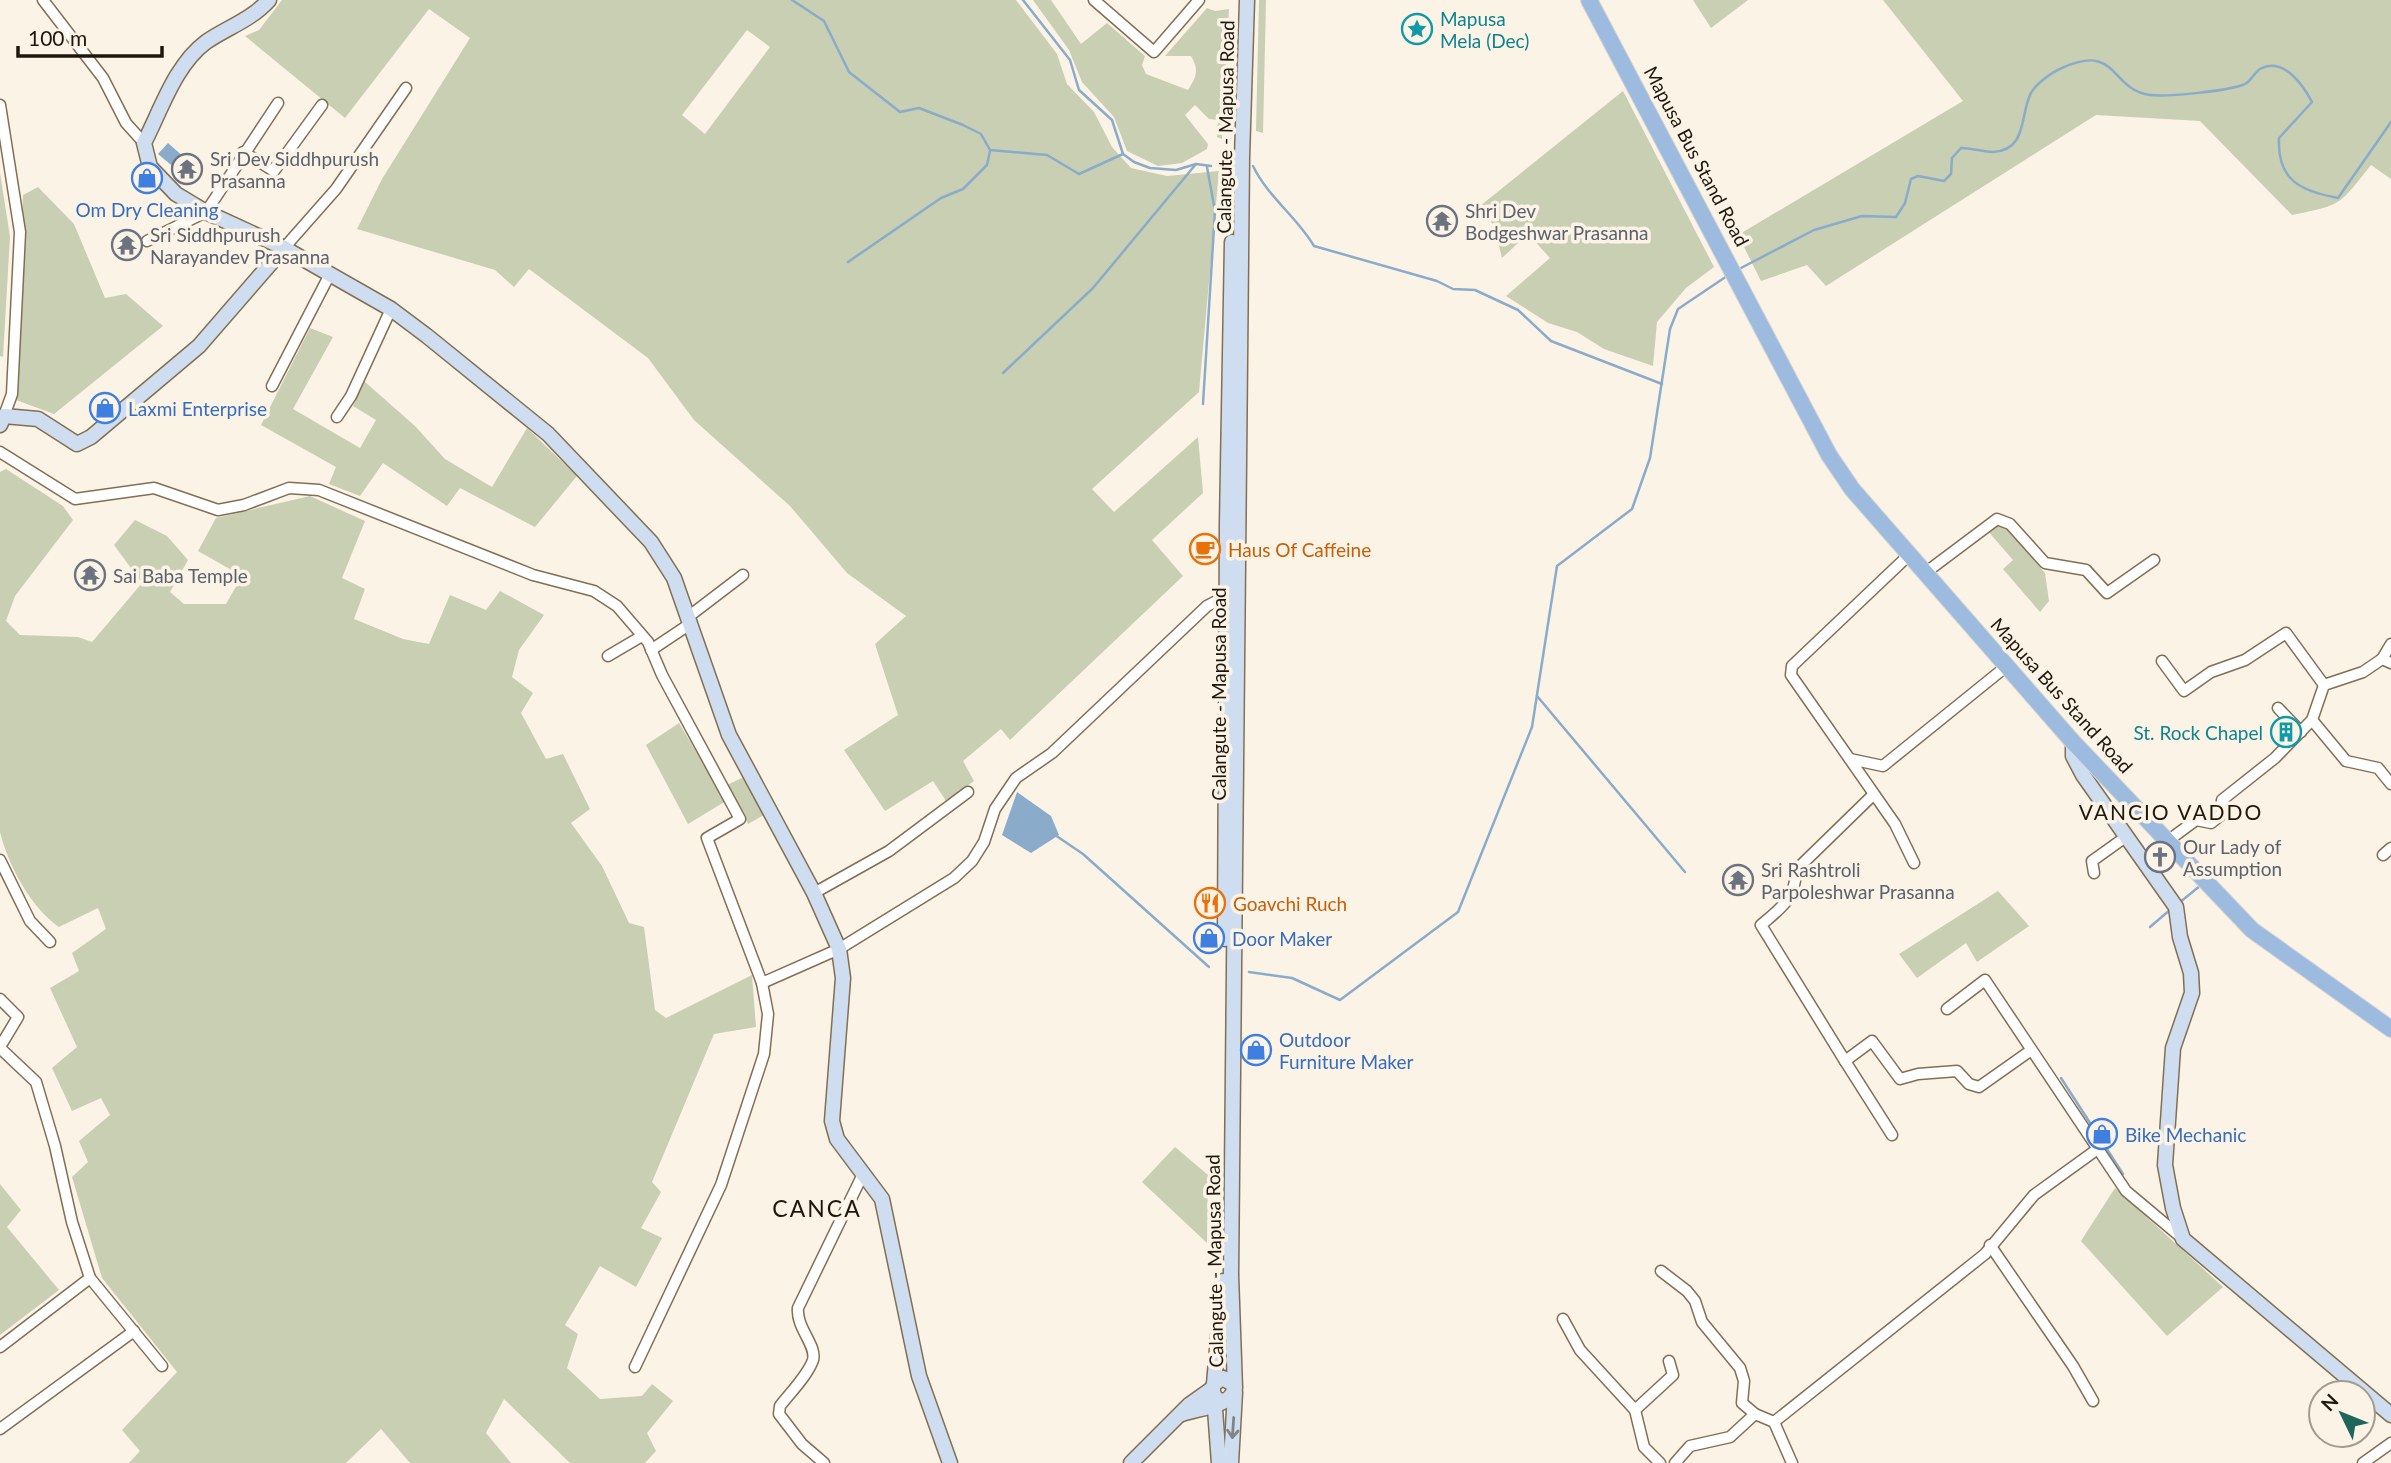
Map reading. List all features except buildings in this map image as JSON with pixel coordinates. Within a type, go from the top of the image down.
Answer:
[{"type":"main road","name":"Mapusa Bus Stand Road","points":[[1589,0],[1829,455],[1853,489],[2074,742],[2252,930],[2391,1029]]},
{"type":"main road","name":"Mapusa Bus Stand Road","points":[[1601,0],[1746,272],[1765,333]]},
{"type":"street","points":[[43,0],[103,78],[126,123],[144,143],[150,167],[176,194],[206,212],[284,248],[391,309],[548,434],[651,542],[674,578],[729,735],[814,894],[839,949],[843,978],[832,1121],[837,1139],[882,1199],[919,1376],[950,1463]]},
{"type":"street","points":[[144,143],[181,70],[205,43],[252,17],[269,0]]},
{"type":"street","points":[[1094,0],[1154,52],[1199,0]]},
{"type":"street","name":"Calangute - Mapusa Road","points":[[1219,1463],[1224,1277],[1239,0]]},
{"type":"street","name":"Calangute - Mapusa Road","points":[[1231,1463],[1221,1393],[1231,1275],[1232,593],[1247,0]]},
{"type":"street","points":[[0,105],[20,232],[12,394],[1,418],[38,419],[77,444],[91,437],[199,346],[336,189],[407,88]]},
{"type":"street","points":[[147,241],[206,212],[243,152],[278,103]]},
{"type":"street","points":[[243,152],[274,171],[322,104]]},
{"type":"street","points":[[272,386],[330,274]]},
{"type":"street","points":[[337,417],[351,396],[391,309]]},
{"type":"street","points":[[0,452],[75,499],[154,488],[218,510],[289,488],[319,490],[533,575],[594,591],[617,606],[652,650],[674,698],[740,819],[707,838],[762,983],[768,1014],[764,1054],[721,1185],[635,1367]]},
{"type":"street","points":[[1925,573],[1997,519],[2011,524],[2045,562],[2086,570],[2107,593],[2154,559]]},
{"type":"street","points":[[1910,554],[1792,666],[1791,675],[1895,824],[1914,863]]},
{"type":"street","points":[[652,650],[743,575]]},
{"type":"street","points":[[762,983],[839,949],[954,878],[972,861],[984,842],[995,809],[1016,778],[1052,753],[1207,606],[1232,593]]},
{"type":"street","points":[[2162,661],[2184,691],[2211,672],[2245,660],[2286,633],[2324,685]]},
{"type":"street","points":[[608,656],[642,636]]},
{"type":"street","points":[[2324,685],[2386,661],[2391,644]]},
{"type":"street","points":[[1850,759],[1883,766],[2008,665]]},
{"type":"street","points":[[2169,840],[2196,820],[2211,823],[2221,815],[2222,800],[2275,758],[2312,720],[2324,685]]},
{"type":"street","points":[[2277,708],[2301,732]]},
{"type":"street","points":[[2312,720],[2346,761],[2378,768],[2391,784]]},
{"type":"street","points":[[2074,742],[2073,756],[2176,907],[2180,937],[2191,973],[2192,993],[2173,1048],[2165,1165],[2173,1208],[2183,1239]]},
{"type":"street","points":[[814,894],[889,851],[968,792]]},
{"type":"street","points":[[1873,795],[1796,870],[1796,886],[1791,899],[1761,925],[1892,1135]]},
{"type":"street","points":[[2094,873],[2092,861],[2127,836]]},
{"type":"street","points":[[0,860],[30,921],[50,942]]},
{"type":"street","points":[[1947,1009],[1985,980],[2126,1191],[2391,1415]]},
{"type":"street","points":[[0,999],[18,1017],[0,1047],[36,1082],[55,1146],[72,1222],[90,1278],[162,1366]]},
{"type":"street","points":[[1845,1061],[1872,1041],[1900,1079],[1918,1074],[1957,1071],[1969,1084],[1979,1087],[2030,1051]]},
{"type":"street","points":[[1774,1422],[1985,1254],[2034,1195],[2099,1149]]},
{"type":"street","points":[[824,1463],[783,1422],[780,1406],[813,1361],[813,1351],[797,1320],[799,1308],[863,1174]]},
{"type":"street","points":[[1990,1245],[2073,1366],[2093,1401]]},
{"type":"street","points":[[1661,1271],[1687,1291],[1695,1301],[1702,1322],[1740,1368],[1744,1381],[1742,1403],[1755,1414],[1774,1422],[1792,1463]]},
{"type":"street","points":[[0,1347],[90,1278]]},
{"type":"street","points":[[1563,1319],[1580,1350],[1634,1410],[1644,1447],[1660,1463]]},
{"type":"street","points":[[0,1429],[134,1331]]},
{"type":"street","points":[[1634,1410],[1673,1376],[1669,1361]]},
{"type":"street","points":[[1131,1463],[1182,1414],[1221,1393]]},
{"type":"street","points":[[1675,1463],[1690,1446],[1730,1437],[1755,1414]]},
{"type":"street","points":[[2363,1463],[2391,1443]]},
{"type":"green space","points":[[282,0],[1016,0],[1057,54],[1067,84],[1094,112],[1112,147],[1131,168],[1167,176],[1219,171],[1199,392],[1092,489],[1114,512],[1198,437],[1203,493],[1152,540],[1183,576],[1010,740],[1001,729],[963,761],[974,781],[946,801],[933,781],[885,811],[844,750],[898,715],[875,644],[906,616],[847,573],[790,506],[694,420],[648,358],[529,269],[514,287],[495,270],[357,229],[382,179],[470,38],[429,9],[345,118],[245,36],[259,30]],"holes":[[[747,30],[770,47],[705,134],[682,115]]]},
{"type":"green space","points":[[1033,0],[1051,0],[1081,44],[1107,23],[1145,56],[1142,65],[1146,74],[1188,90],[1196,73],[1191,56],[1165,56],[1207,8],[1215,11],[1229,9],[1222,139],[1217,137],[1218,120],[1209,119],[1195,105],[1185,115],[1208,144],[1207,149],[1182,163],[1158,166],[1127,151],[1114,117],[1082,82],[1069,50]]},
{"type":"green space","points":[[1259,0],[1266,0],[1263,133],[1256,131]]},
{"type":"green space","points":[[1693,0],[1748,0],[1711,28]]},
{"type":"green space","points":[[1883,0],[2391,0],[2391,179],[2371,165],[2339,201],[2321,209],[2292,215],[2200,121],[2096,115],[1826,286],[1807,265],[1761,281],[1738,235],[1963,101]]},
{"type":"green space","points":[[1623,91],[1714,267],[1686,288],[1657,322],[1653,366],[1604,349],[1577,332],[1548,323],[1506,296],[1550,258],[1528,234],[1502,258],[1494,226],[1480,206]]},
{"type":"green space","points":[[0,173],[10,237],[3,357],[0,356]]},
{"type":"green space","points":[[38,187],[74,224],[105,298],[126,294],[163,326],[54,414],[16,400],[23,195]]},
{"type":"green space","points":[[310,328],[333,337],[293,409],[360,448],[376,420],[353,406],[364,381],[415,426],[445,459],[492,487],[527,428],[577,476],[535,527],[460,488],[447,506],[383,463],[360,496],[329,484],[336,467],[261,425]]},
{"type":"green space","points":[[6,469],[63,506],[73,520],[15,596],[6,621],[20,635],[78,637],[92,642],[142,583],[114,545],[135,520],[167,536],[188,560],[170,592],[184,604],[226,604],[242,576],[198,551],[216,518],[310,496],[365,521],[342,578],[365,589],[354,619],[403,639],[429,644],[450,595],[486,610],[500,591],[544,615],[519,650],[512,677],[533,693],[521,713],[546,759],[563,754],[590,809],[571,823],[602,866],[629,923],[644,927],[655,1010],[666,1018],[752,975],[756,1027],[714,1034],[652,1182],[661,1192],[641,1228],[662,1238],[636,1287],[600,1266],[565,1325],[578,1334],[567,1368],[600,1399],[642,1396],[652,1384],[673,1401],[647,1433],[656,1451],[645,1463],[570,1463],[504,1399],[486,1433],[511,1463],[410,1463],[381,1429],[346,1463],[129,1463],[140,1451],[122,1430],[177,1372],[102,1278],[72,1177],[88,1162],[79,1141],[110,1115],[101,1098],[72,1111],[52,1068],[77,1047],[50,988],[79,971],[72,953],[106,929],[98,908],[59,927],[49,919],[22,885],[0,832],[0,472]]},
{"type":"green space","points":[[2000,521],[2045,573],[2049,601],[2040,612],[2003,569],[2013,560],[1987,530]]},
{"type":"green space","points":[[679,723],[726,801],[688,824],[646,745]]},
{"type":"green space","points":[[744,777],[764,815],[748,824],[727,785]]},
{"type":"green space","points":[[1998,891],[2029,926],[1977,962],[1966,943],[1917,978],[1899,954]]},
{"type":"green space","points":[[1175,1147],[1208,1175],[1207,1243],[1142,1182]]},
{"type":"green space","points":[[0,1184],[21,1210],[7,1227],[59,1290],[0,1335]]},
{"type":"green space","points":[[2115,1188],[2223,1287],[2167,1336],[2081,1241]]},
{"type":"water","points":[[168,143],[186,159],[177,170],[158,154]]},
{"type":"water","points":[[1017,792],[1051,816],[1059,835],[1031,853],[1002,835]]},
{"type":"waterway","points":[[792,0],[824,21],[849,72],[900,112],[919,108],[981,134],[990,150],[1047,155],[1079,174],[1123,154]]},
{"type":"waterway","points":[[1023,0],[1070,60],[1079,90],[1112,120],[1123,154],[1150,168],[1176,170],[1196,164],[1211,166]]},
{"type":"waterway","points":[[1739,269],[1814,230],[1862,216],[1896,217],[1905,203],[1911,179],[1918,176],[1944,181],[1951,174],[1952,158],[1961,148],[1993,152],[2012,145],[2017,139],[2030,95],[2035,87],[2053,72],[2080,61],[2104,64],[2127,85],[2150,95],[2226,89],[2245,84],[2260,69],[2268,66],[2284,69],[2298,81],[2312,102],[2279,138],[2282,164],[2287,174],[2302,187],[2338,198],[2391,122]]},
{"type":"waterway","points":[[848,262],[941,198],[963,189],[987,165],[990,151]]},
{"type":"waterway","points":[[1003,373],[1093,288],[1196,164]]},
{"type":"waterway","points":[[1253,166],[1266,188],[1314,246],[1437,281],[1453,289],[1475,290],[1518,310],[1551,341],[1662,384]]},
{"type":"waterway","points":[[1203,404],[1215,211],[1207,167]]},
{"type":"waterway","points":[[1249,972],[1292,978],[1340,1000],[1458,912],[1532,727],[1557,566],[1632,509],[1650,458],[1670,329],[1678,309],[1727,276]]},
{"type":"waterway","points":[[1537,696],[1685,872]]},
{"type":"waterway","points":[[1055,835],[1083,854],[1209,967]]},
{"type":"waterway","points":[[2179,903],[2201,885]]},
{"type":"waterway","points":[[2150,927],[2171,909]]},
{"type":"waterway","points":[[2061,1078],[2123,1174]]},
{"type":"place","name":"Mapusa Mela (Dec)","points":[[1417,29]]},
{"type":"place","name":"Sri Dev Siddhpurush Prasanna","points":[[187,169]]},
{"type":"place","name":"Om Dry Cleaning","points":[[147,178]]},
{"type":"place","name":"Shri Dev Bodgeshwar Prasanna","points":[[1442,221]]},
{"type":"place","name":"Sri Siddhpurush Narayandev Prasanna","points":[[127,245]]},
{"type":"place","name":"Laxmi Enterprise","points":[[105,408]]},
{"type":"place","name":"Haus Of Caffeine","points":[[1205,549]]},
{"type":"place","name":"Sai Baba Temple","points":[[90,575]]},
{"type":"place","name":"St. Rock Chapel","points":[[2286,732]]},
{"type":"place","name":"Our Lady of Assumption","points":[[2160,857]]},
{"type":"place","name":"Sri Rashtroli Parpoleshwar Prasanna","points":[[1738,880]]},
{"type":"place","name":"Goavchi Ruch","points":[[1210,903]]},
{"type":"place","name":"Door Maker","points":[[1209,938]]},
{"type":"place","name":"Outdoor Furniture Maker","points":[[1256,1050]]},
{"type":"place","name":"Bike Mechanic","points":[[2102,1134]]},
{"type":"district","name":"VANCIO VADDO","points":[[2171,811]]},
{"type":"district","name":"CANCA","points":[[817,1208]]}]
